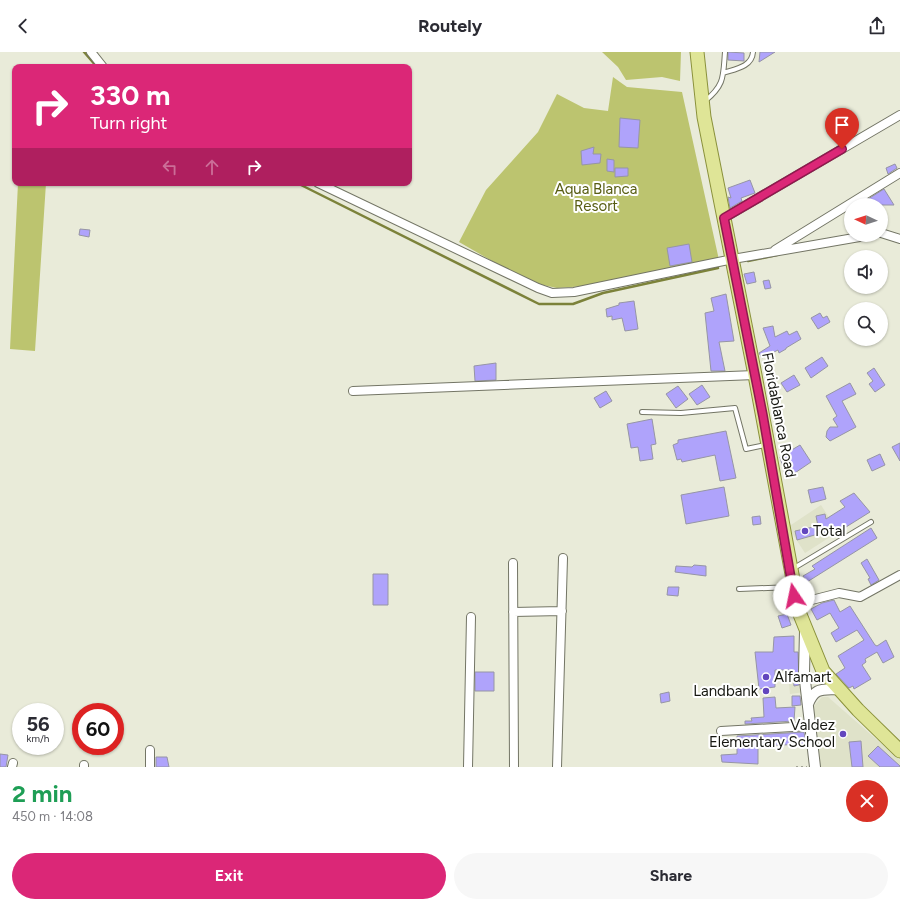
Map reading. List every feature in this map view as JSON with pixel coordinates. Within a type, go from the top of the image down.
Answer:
[{"type":"main road","name":"Floridablanca Road","points":[[696,52],[702,104],[755,374],[796,604],[805,630],[823,671],[838,689],[900,751]]},
{"type":"street","points":[[91,52],[101,64]]},
{"type":"street","points":[[724,218],[900,115]]},
{"type":"street","points":[[770,252],[900,173]]},
{"type":"street","points":[[324,186],[531,284],[552,292],[574,292],[733,259],[844,240]]},
{"type":"street","points":[[888,236],[900,240]]},
{"type":"street","points":[[353,391],[755,374]]},
{"type":"street","points":[[557,767],[563,558]]},
{"type":"street","points":[[513,563],[514,767]]},
{"type":"street","points":[[796,604],[839,593],[860,597],[900,575]]},
{"type":"street","points":[[513,612],[562,611]]},
{"type":"street","points":[[468,767],[471,617]]},
{"type":"street","points":[[805,630],[804,672],[815,767]]},
{"type":"street","points":[[808,704],[812,694],[819,690],[838,689]]},
{"type":"street","points":[[721,731],[810,726]]},
{"type":"street","points":[[150,750],[150,767]]},
{"type":"lane","points":[[702,104],[716,92],[724,73],[725,52]]},
{"type":"lane","points":[[724,73],[744,66],[749,62],[753,52]]},
{"type":"lane","points":[[642,412],[681,413],[735,408],[746,449],[768,444]]},
{"type":"lane","points":[[790,570],[871,522]]},
{"type":"lane","points":[[739,589],[793,587]]},
{"type":"shaded area","points":[[821,505],[838,532],[805,553],[788,527]]},
{"type":"shaded area","points":[[803,671],[805,692],[790,694],[788,672]]},
{"type":"shaded area","name":"Valdez Elementary School","points":[[822,697],[828,697],[900,760],[900,767],[818,767],[813,707]]},
{"type":"green space","points":[[602,52],[681,52],[680,81],[662,77],[626,80],[618,67]]},
{"type":"green space","name":"Aqua Blanca Resort","points":[[613,77],[627,87],[682,92],[719,260],[600,285],[557,288],[543,285],[513,273],[459,242],[486,190],[538,132],[557,94],[584,108],[608,111]]},
{"type":"green space","points":[[18,186],[46,186],[35,351],[10,349]]},
{"type":"building","points":[[728,52],[744,53],[744,61],[728,60]]},
{"type":"building","points":[[760,52],[775,52],[759,62]]},
{"type":"building","points":[[620,118],[640,120],[638,148],[619,147]]},
{"type":"building","points":[[594,147],[593,154],[601,154],[600,163],[582,165],[581,151]]},
{"type":"building","points":[[607,159],[614,160],[614,172],[607,171]]},
{"type":"building","points":[[895,164],[897,168],[888,174],[886,168]]},
{"type":"building","points":[[615,168],[628,168],[628,176],[615,177]]},
{"type":"building","points":[[750,180],[755,193],[741,198],[742,201],[730,208],[728,197],[731,198],[728,188]]},
{"type":"building","points":[[884,189],[894,205],[888,205],[888,198],[870,198]]},
{"type":"building","points":[[80,229],[90,230],[89,237],[79,235]]},
{"type":"building","points":[[689,244],[692,262],[670,266],[667,248]]},
{"type":"building","points":[[754,272],[756,282],[747,284],[744,274]]},
{"type":"building","points":[[769,280],[771,288],[765,289],[763,281]]},
{"type":"building","points":[[726,294],[734,341],[719,342],[725,371],[711,371],[705,313],[714,311],[711,298]]},
{"type":"building","points":[[634,301],[638,329],[625,331],[622,318],[612,320],[612,316],[607,317],[606,309],[619,305],[619,303]]},
{"type":"building","points":[[820,313],[823,318],[827,316],[830,322],[818,329],[811,318]]},
{"type":"building","points":[[773,326],[775,337],[787,331],[789,335],[797,331],[801,339],[779,353],[778,350],[762,358],[759,353],[770,346],[763,328]]},
{"type":"building","points":[[822,357],[828,366],[811,378],[805,368]]},
{"type":"building","points":[[496,363],[496,380],[475,381],[474,366]]},
{"type":"building","points":[[874,368],[885,385],[875,392],[869,384],[873,381],[867,373]]},
{"type":"building","points":[[794,375],[800,385],[787,392],[781,383]]},
{"type":"building","points":[[850,383],[856,394],[842,401],[856,427],[830,441],[826,437],[827,431],[830,427],[838,427],[833,419],[837,416],[826,396]]},
{"type":"building","points":[[702,385],[710,397],[697,405],[689,394]]},
{"type":"building","points":[[678,386],[688,399],[676,408],[666,394]]},
{"type":"building","points":[[606,391],[612,401],[600,408],[594,398]]},
{"type":"building","points":[[652,419],[656,444],[651,445],[653,459],[640,461],[638,447],[631,448],[627,424]]},
{"type":"building","points":[[726,431],[736,478],[720,481],[715,455],[682,462],[681,459],[677,460],[673,445],[678,443],[678,440]]},
{"type":"building","points":[[900,443],[900,461],[892,447]]},
{"type":"building","points":[[800,445],[811,462],[786,479],[780,457]]},
{"type":"building","points":[[880,454],[885,465],[872,471],[867,460]]},
{"type":"building","points":[[724,487],[729,516],[686,524],[681,495]]},
{"type":"building","points":[[823,487],[826,499],[811,503],[808,490]]},
{"type":"building","points":[[854,493],[870,512],[838,532],[836,529],[797,540],[795,531],[818,526],[816,516],[825,514],[826,519],[845,507],[840,501]]},
{"type":"building","points":[[760,516],[761,524],[753,525],[752,517]]},
{"type":"building","points":[[871,528],[877,538],[807,582],[803,576],[815,569],[812,566]]},
{"type":"building","points":[[867,559],[879,580],[871,585],[868,579],[870,578],[861,563]]},
{"type":"building","points":[[694,565],[706,566],[706,576],[675,572],[676,566],[692,567]]},
{"type":"building","points":[[373,574],[388,574],[388,605],[373,605]]},
{"type":"building","points":[[668,587],[679,587],[678,596],[667,595]]},
{"type":"building","points":[[834,600],[840,612],[850,606],[875,645],[877,646],[886,640],[894,657],[883,663],[877,652],[865,659],[866,662],[862,665],[871,679],[854,689],[853,686],[849,688],[836,674],[845,668],[838,656],[864,640],[857,630],[836,642],[831,633],[839,628],[830,613],[817,620],[811,609],[822,603]]},
{"type":"building","points":[[787,614],[791,625],[782,628],[778,616]]},
{"type":"building","points":[[794,636],[794,652],[798,652],[799,685],[794,686],[792,670],[775,670],[775,687],[759,689],[755,652],[773,652],[774,637]]},
{"type":"building","points":[[475,672],[494,672],[494,691],[475,691]]},
{"type":"building","points":[[669,692],[670,701],[661,703],[660,694]]},
{"type":"building","points":[[792,696],[800,696],[801,705],[792,706]]},
{"type":"building","points":[[775,697],[776,708],[795,707],[794,721],[745,724],[745,721],[752,721],[751,718],[764,717],[763,698]]},
{"type":"building","points":[[804,732],[806,744],[758,746],[758,764],[722,762],[721,755],[737,754],[737,736]]},
{"type":"building","points":[[861,741],[863,767],[852,767],[849,742]]},
{"type":"building","points":[[878,746],[900,767],[880,767],[868,756]]},
{"type":"building","points":[[0,754],[8,755],[6,767],[0,767]]},
{"type":"building","points":[[156,757],[167,757],[169,767],[156,767]]},
{"type":"waterway","points":[[84,52],[94,64]]},
{"type":"waterway","points":[[303,186],[539,304],[573,304],[603,293],[718,268]]},
{"type":"waterway","points":[[748,261],[777,255]]},
{"type":"place","name":"Total","points":[[805,531]]},
{"type":"place","name":"Alfamart","points":[[766,677]]},
{"type":"place","name":"Landbank","points":[[766,691]]},
{"type":"place","name":"Valdez Elementary School","points":[[843,734]]},
{"type":"route","points":[[794,596],[763,416],[724,218],[732,215],[842,149]]}]
